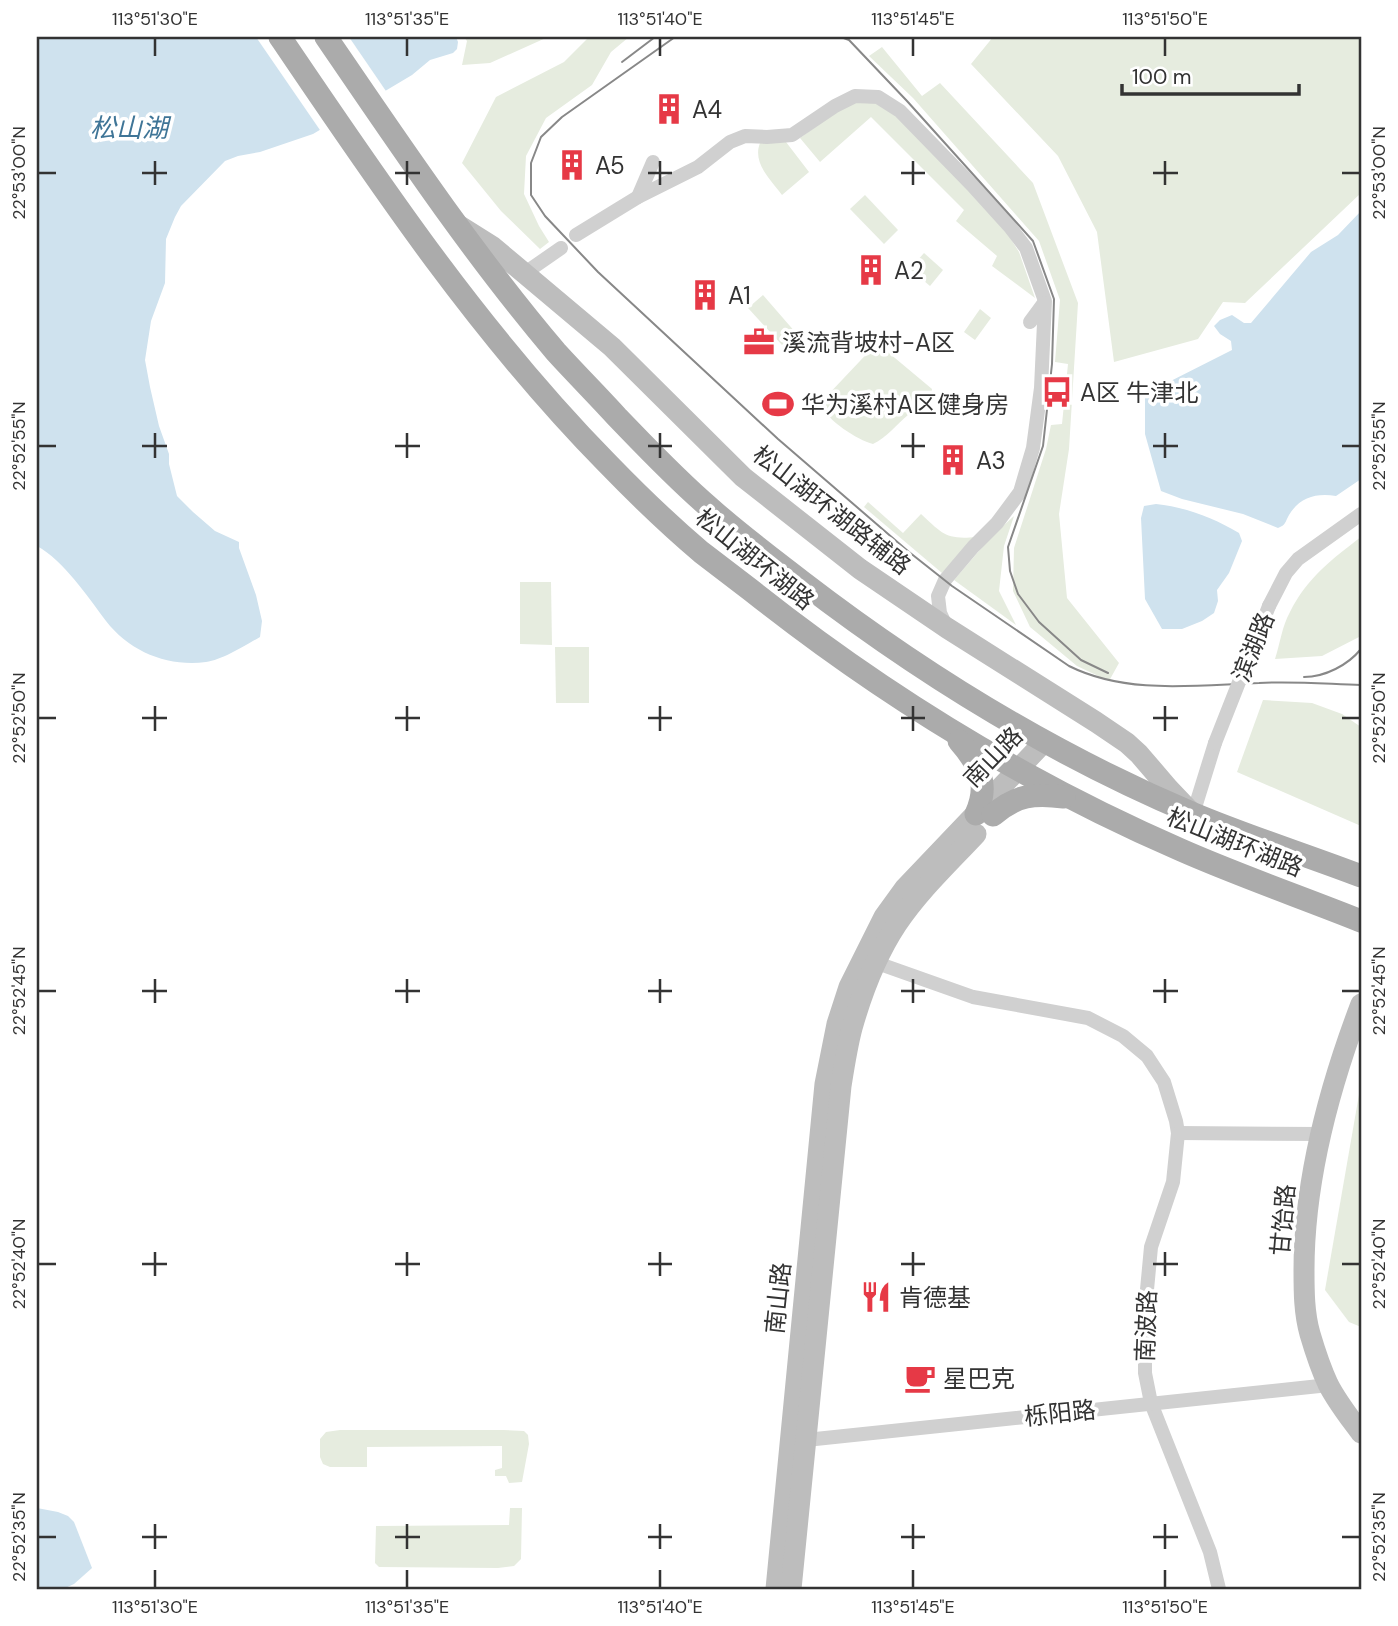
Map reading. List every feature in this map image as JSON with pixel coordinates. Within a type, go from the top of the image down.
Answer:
[{"type":"main road","name":"松山湖环湖路","points":[[279,37],[454,286],[531,381],[605,461],[700,551],[796,626],[888,691],[969,743],[1179,850],[1361,921]]},
{"type":"main road","name":"松山湖环湖路","points":[[326,37],[457,225],[557,353],[710,508],[821,597],[986,708],[1095,767],[1193,814],[1361,876]]},
{"type":"main road","name":"松山湖环湖路辅路","points":[[457,225],[493,247],[612,347],[743,477],[860,569],[1127,743],[1193,814]]},
{"type":"main road","points":[[947,729],[966,749],[981,774],[984,814],[1026,797],[1062,796],[1077,800]]},
{"type":"main road","name":"南山路","points":[[791,1589],[798,1439],[824,1096],[837,1024],[849,987],[884,916],[905,888],[984,814],[1023,772],[1045,741]]},
{"type":"main road","name":"南山路","points":[[776,1589],[798,1439],[841,1086],[852,1028],[864,992],[897,925],[984,814]]},
{"type":"main road","name":"甘饴路","points":[[1361,1004],[1344,1048],[1329,1100],[1310,1190],[1304,1290],[1310,1333],[1329,1385],[1361,1433]]},
{"type":"street","points":[[576,235],[638,197],[698,167],[730,142],[745,136],[767,138],[792,135],[855,96],[878,97],[900,111],[919,130],[1010,227],[1026,248],[1045,302],[1041,388],[1033,448],[1020,492],[997,523],[945,580],[938,596],[940,613],[947,628]]},
{"type":"street","points":[[638,197],[653,162]]},
{"type":"street","points":[[525,273],[561,248]]},
{"type":"street","points":[[1030,322],[1045,302]]},
{"type":"street","name":"滨湖路","points":[[1193,814],[1215,743],[1269,606],[1286,573],[1298,559],[1361,514]]},
{"type":"street","name":"南波路","points":[[877,963],[973,997],[1088,1018],[1123,1037],[1147,1056],[1164,1082],[1178,1133],[1173,1182],[1151,1247],[1144,1311],[1144,1373],[1151,1403],[1210,1552],[1219,1589]]},
{"type":"street","points":[[1178,1133],[1322,1134]]},
{"type":"street","name":"栎阳路","points":[[798,1439],[1329,1385]]},
{"type":"shaded area","points":[[464,37],[548,37],[490,63],[462,65],[467,41]]},
{"type":"shaded area","points":[[589,37],[629,37],[611,52],[592,85],[546,118],[526,156],[524,194],[549,242],[540,249],[501,211],[462,163],[496,97],[564,62]]},
{"type":"shaded area","points":[[993,37],[1361,37],[1361,193],[1245,303],[1223,302],[1198,339],[1114,362],[1097,232],[1058,156],[971,64]]},
{"type":"shaded area","points":[[882,47],[922,96],[940,83],[1033,183],[1078,303],[1069,449],[1059,514],[1067,598],[1119,663],[1109,681],[1077,666],[1030,627],[1013,591],[1014,548],[1046,449],[1051,425],[1062,424],[1068,364],[1055,362],[1060,300],[1039,241],[913,98],[869,56]]},
{"type":"shaded area","points":[[857,102],[877,102],[898,115],[1004,228],[1019,252],[1035,298],[992,266],[997,256],[956,221],[964,210],[871,117],[820,162],[800,138],[837,111]]},
{"type":"shaded area","points":[[786,142],[809,172],[782,195],[764,171],[758,150],[760,143]]},
{"type":"shaded area","points":[[865,195],[898,230],[884,244],[850,209]]},
{"type":"shaded area","points":[[924,253],[943,270],[930,286],[910,269]]},
{"type":"shaded area","points":[[763,295],[796,333],[782,345],[748,308]]},
{"type":"shaded area","points":[[980,309],[991,318],[975,340],[964,332]]},
{"type":"shaded area","points":[[877,343],[932,389],[931,398],[873,444],[843,429],[829,417],[821,405]]},
{"type":"shaded area","points":[[868,502],[903,533],[921,514],[945,534],[976,537],[942,573],[864,507]]},
{"type":"shaded area","points":[[1014,516],[1004,546],[999,591],[1016,625],[954,580],[991,537]]},
{"type":"shaded area","points":[[1361,537],[1361,636],[1322,656],[1275,659],[1287,617],[1304,589],[1330,561]]},
{"type":"shaded area","points":[[520,582],[551,582],[552,645],[520,644]]},
{"type":"shaded area","points":[[555,647],[589,647],[589,703],[556,703]]},
{"type":"shaded area","points":[[1263,700],[1312,703],[1342,714],[1361,727],[1361,826],[1237,772]]},
{"type":"shaded area","points":[[1361,1083],[1361,1327],[1349,1322],[1325,1290]]},
{"type":"shaded area","points":[[524,1431],[528,1435],[529,1444],[522,1482],[509,1483],[506,1476],[495,1476],[495,1470],[502,1468],[502,1446],[367,1447],[367,1467],[330,1467],[323,1464],[320,1457],[320,1439],[326,1432]]},
{"type":"shaded area","points":[[510,1508],[522,1508],[521,1559],[514,1566],[379,1567],[375,1563],[376,1526],[509,1525]]},
{"type":"water","name":"松山湖","points":[[37,37],[456,37],[458,42],[453,53],[430,60],[412,75],[313,134],[225,161],[181,206],[166,239],[165,283],[151,321],[145,360],[159,426],[169,454],[177,496],[215,531],[239,542],[262,621],[260,637],[212,661],[178,662],[138,649],[116,632],[66,570],[37,546]]},
{"type":"water","points":[[1361,211],[1361,479],[1336,496],[1322,495],[1303,500],[1278,528],[1243,514],[1161,491],[1145,434],[1145,394],[1232,350],[1231,341],[1214,326],[1232,315],[1244,323],[1251,323],[1311,252],[1338,235]]},
{"type":"water","points":[[1156,504],[1209,518],[1239,533],[1242,541],[1229,573],[1217,590],[1218,601],[1214,613],[1182,629],[1162,629],[1145,599],[1141,518],[1144,506]]},
{"type":"water","points":[[37,1508],[58,1512],[74,1522],[92,1568],[74,1584],[63,1589],[37,1589]]},
{"type":"pier","points":[[256,37],[349,37],[388,94],[322,133]]},
{"type":"tram line","points":[[622,62],[655,37]]},
{"type":"tram line","points":[[675,37],[562,117],[541,137],[531,163],[531,195],[545,216],[598,272],[778,439],[909,552],[952,586],[1069,666],[1091,675],[1138,685],[1284,682],[1361,685]]},
{"type":"tram line","points":[[841,37],[849,40],[907,101],[1033,241],[1054,299],[1052,364],[1043,446],[1008,547],[1010,571],[1018,594],[1039,622],[1081,660],[1108,673]]},
{"type":"tram line","points":[[1304,677],[1336,669],[1361,649]]},
{"type":"place","name":"A4","points":[[669,109]]},
{"type":"place","name":"A5","points":[[572,165]]},
{"type":"place","name":"A2","points":[[871,270]]},
{"type":"place","name":"A1","points":[[705,295]]},
{"type":"place","name":"溪流背坡村-A区","points":[[759,342]]},
{"type":"place","name":"A区 牛津北","points":[[1057,392]]},
{"type":"place","name":"华为溪村A区健身房","points":[[778,404]]},
{"type":"place","name":"A3","points":[[953,460]]},
{"type":"place","name":"肯德基","points":[[876,1297]]},
{"type":"place","name":"星巴克","points":[[920,1378]]}]
